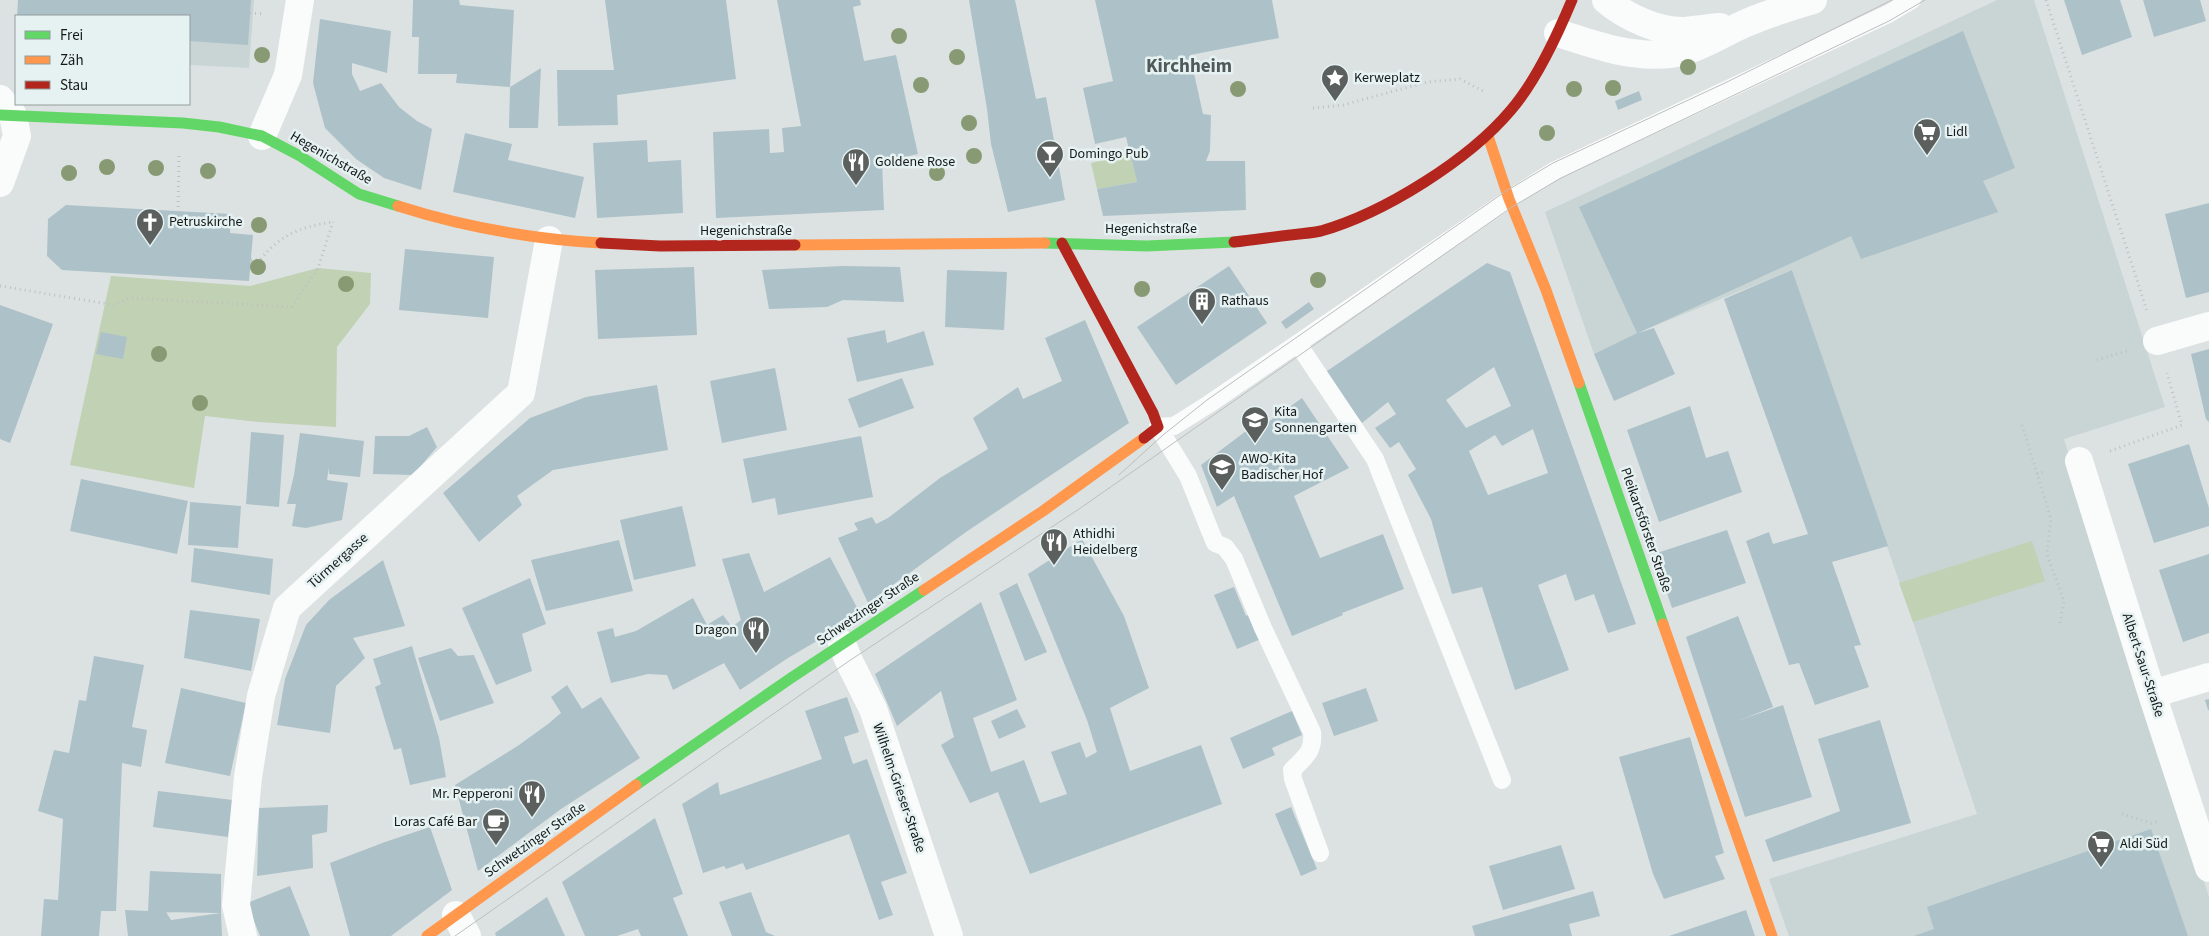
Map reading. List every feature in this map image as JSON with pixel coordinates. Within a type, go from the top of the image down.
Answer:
[{"type":"street","points":[[262,136],[288,75],[300,0]]},
{"type":"street","name":"Hegenichstraße","points":[[4,110],[183,123],[219,127],[262,136],[300,156],[359,194],[442,220],[549,240],[660,246],[1062,243],[1148,246],[1235,242],[1320,231],[1371,211],[1409,191],[1447,166],[1488,136],[1513,108],[1558,33],[1572,0]]},
{"type":"street","points":[[1606,0],[1618,10],[1647,24],[1683,31],[1746,23]]},
{"type":"street","points":[[1558,33],[1600,47],[1643,55],[1671,54],[1689,50],[1746,23],[1813,0]]},
{"type":"street","points":[[0,183],[16,136],[4,110]]},
{"type":"street","name":"Pleikartsförster Straße","points":[[1488,136],[1511,203],[1546,290],[1772,936]]},
{"type":"street","name":"Türmergasse","points":[[243,936],[236,905],[248,777],[261,696],[287,608],[521,393],[549,240]]},
{"type":"street","points":[[1062,243],[1153,413],[1158,426]]},
{"type":"street","points":[[2157,341],[2209,326]]},
{"type":"street","name":"Schwetzinger Straße","points":[[427,936],[461,925],[842,644],[1098,474],[1158,426]]},
{"type":"street","name":"Albert-Saur-Straße","points":[[2079,461],[2209,868]]},
{"type":"street","name":"Wilhelm-Grieser-Straße","points":[[842,644],[873,709],[949,936]]},
{"type":"street","points":[[2152,694],[2209,677]]},
{"type":"lane","points":[[1158,426],[1174,426],[1511,203],[1554,171],[1888,14],[1912,0]]},
{"type":"lane","points":[[1298,344],[1374,459],[1502,780]]},
{"type":"lane","points":[[1158,426],[1188,476],[1215,543],[1225,547],[1234,559],[1263,628],[1312,732],[1313,744],[1308,755],[1292,770],[1293,779],[1320,853]]},
{"type":"path","points":[[2046,0],[2157,341],[2182,425],[2079,461]]},
{"type":"path","points":[[1313,108],[1343,105],[1427,82],[1460,79],[1513,108]]},
{"type":"path","points":[[178,212],[179,147]]},
{"type":"path","points":[[0,286],[114,305],[131,298],[292,307],[318,268],[333,222]]},
{"type":"path","points":[[251,260],[260,260],[272,246],[284,237],[307,226]]},
{"type":"path","points":[[2097,360],[2157,341]]},
{"type":"path","points":[[2022,425],[2051,519],[2047,554],[2064,601],[2060,623]]},
{"type":"shaded area","points":[[103,0],[254,0],[249,68],[190,65],[190,15],[102,15]]},
{"type":"shaded area","points":[[1997,0],[2034,0],[2165,407],[2064,439],[2209,897],[2209,936],[1789,936],[1769,879],[1977,814],[1913,622],[1792,270],[1637,333],[1594,354],[1545,212]]},
{"type":"green space","points":[[1130,154],[1137,182],[1097,189],[1091,163]]},
{"type":"green space","points":[[318,268],[371,273],[370,304],[337,347],[336,427],[205,416],[194,488],[70,465],[111,276],[250,286]]},
{"type":"green space","points":[[2032,541],[2045,581],[1913,622],[1899,583]]},
{"type":"building","points":[[18,0],[251,0],[248,45],[190,41],[190,15],[17,15]]},
{"type":"building","points":[[413,0],[459,0],[460,5],[514,10],[510,87],[456,83],[457,74],[418,74],[419,37],[412,37]]},
{"type":"building","points":[[605,0],[726,0],[736,79],[617,95],[618,125],[558,126],[557,70],[614,70]]},
{"type":"building","points":[[777,0],[860,0],[861,5],[853,7],[864,61],[896,55],[918,154],[882,162],[884,210],[716,218],[713,132],[769,129],[770,153],[784,152],[782,128],[801,126]]},
{"type":"building","points":[[969,0],[1015,0],[1036,99],[1046,97],[1065,200],[1008,212],[991,144]]},
{"type":"building","points":[[1095,0],[1272,0],[1279,38],[1190,55],[1203,114],[1211,115],[1210,151],[1206,161],[1245,161],[1246,210],[1103,216],[1097,189],[1137,182],[1126,137],[1095,144],[1083,88],[1113,81]]},
{"type":"building","points":[[2064,0],[2120,0],[2132,37],[2082,55]]},
{"type":"building","points":[[2143,0],[2200,0],[2206,21],[2154,37]]},
{"type":"building","points":[[320,19],[391,31],[387,73],[352,63],[352,74],[360,91],[381,83],[399,107],[417,121],[432,129],[421,190],[384,178],[356,159],[325,128],[313,83]]},
{"type":"building","points":[[1963,31],[2015,168],[1983,181],[1998,212],[1861,259],[1851,236],[1638,333],[1654,328],[1675,374],[1614,401],[1594,354],[1637,333],[1579,207]]},
{"type":"building","points":[[541,68],[538,128],[509,128],[510,87]]},
{"type":"building","points":[[1639,91],[1642,100],[1618,110],[1615,101]]},
{"type":"building","points":[[465,133],[512,144],[508,160],[584,177],[575,218],[453,192]]},
{"type":"building","points":[[647,140],[648,162],[681,160],[683,213],[597,218],[593,143]]},
{"type":"building","points":[[2209,203],[2209,292],[2186,298],[2165,214]]},
{"type":"building","name":"Petruskirche","points":[[66,205],[231,214],[230,233],[253,235],[249,281],[62,270],[47,256],[48,219]]},
{"type":"building","points":[[405,249],[494,257],[488,318],[399,310]]},
{"type":"building","points":[[1487,263],[1510,272],[1636,624],[1608,633],[1594,594],[1575,601],[1566,574],[1538,585],[1569,670],[1515,690],[1482,587],[1452,594],[1431,519],[1408,475],[1416,469],[1399,442],[1390,448],[1375,428],[1396,414],[1388,402],[1362,423],[1324,373]],"holes":[[[1494,367],[1511,406],[1466,428],[1446,400]],[[1533,429],[1548,473],[1488,495],[1469,451],[1495,435],[1502,446]]]},
{"type":"building","points":[[843,266],[900,267],[904,302],[843,300],[827,307],[769,309],[762,270]]},
{"type":"building","name":"Rathaus","points":[[1229,266],[1267,323],[1176,385],[1137,327]]},
{"type":"building","points":[[694,267],[697,335],[598,339],[595,270]]},
{"type":"building","points":[[947,270],[1007,272],[1004,330],[945,327]]},
{"type":"building","points":[[1792,270],[1888,546],[1832,562],[1861,645],[1854,646],[1869,687],[1815,705],[1799,663],[1789,665],[1746,541],[1769,532],[1773,544],[1808,534],[1724,299]]},
{"type":"building","points":[[1309,302],[1314,309],[1286,329],[1281,322]]},
{"type":"building","points":[[0,305],[53,324],[10,443],[0,439]]},
{"type":"building","points":[[1085,320],[1129,423],[966,532],[868,603],[838,538],[858,530],[854,523],[872,517],[876,524],[888,518],[940,478],[988,449],[973,418],[1018,387],[1023,399],[1062,381],[1045,338]]},
{"type":"building","points":[[885,330],[887,343],[924,331],[934,365],[857,382],[847,338]]},
{"type":"building","points":[[101,332],[127,337],[123,359],[96,354]]},
{"type":"building","points":[[2209,349],[2209,422],[2206,419],[2191,354]]},
{"type":"building","points":[[775,368],[787,430],[722,443],[710,381]]},
{"type":"building","points":[[902,378],[914,408],[859,428],[848,399]]},
{"type":"building","points":[[657,385],[668,450],[553,470],[517,496],[522,505],[479,542],[443,493],[530,418],[586,397]]},
{"type":"building","points":[[1302,398],[1349,468],[1294,496],[1320,558],[1383,534],[1404,589],[1342,613],[1343,615],[1292,636],[1234,496],[1217,507],[1201,465],[1262,419],[1264,425]]},
{"type":"building","points":[[1690,406],[1706,458],[1728,451],[1742,492],[1659,522],[1627,430]]},
{"type":"building","points":[[427,427],[437,447],[413,475],[373,474],[375,436],[409,436]]},
{"type":"building","points":[[251,432],[284,435],[279,507],[246,504]]},
{"type":"building","points":[[300,433],[364,441],[360,477],[329,474],[329,467],[327,480],[348,483],[342,520],[306,528],[292,526],[296,504],[287,504],[294,475]]},
{"type":"building","points":[[861,436],[873,497],[778,515],[775,498],[752,503],[743,459]]},
{"type":"building","points":[[2189,444],[2209,508],[2209,526],[2154,543],[2128,464]]},
{"type":"building","points":[[81,479],[188,501],[177,554],[70,531]]},
{"type":"building","points":[[190,502],[241,506],[238,548],[188,545]]},
{"type":"building","points":[[682,506],[696,566],[634,580],[620,520]]},
{"type":"building","points":[[1727,530],[1746,583],[1672,608],[1654,554]]},
{"type":"building","points":[[1082,539],[1124,616],[1149,688],[1110,708],[1130,771],[1201,745],[1222,804],[1030,874],[998,792],[970,803],[941,745],[954,737],[941,691],[897,726],[875,674],[981,602],[1017,700],[973,718],[991,772],[1024,760],[1040,803],[1067,794],[1051,752],[1080,742],[1086,758],[1097,752],[1087,720],[1028,574]]},
{"type":"building","points":[[619,540],[633,591],[546,611],[531,560]]},
{"type":"building","points":[[194,548],[273,559],[270,595],[191,582]]},
{"type":"building","points":[[749,553],[764,592],[830,557],[861,615],[788,658],[740,690],[724,663],[673,690],[667,675],[648,674],[611,683],[597,632],[613,628],[615,637],[636,631],[693,598],[707,625],[723,615],[732,627],[741,620],[722,559]]},
{"type":"building","points":[[2209,554],[2209,633],[2183,642],[2159,570]]},
{"type":"building","points":[[383,560],[405,626],[353,638],[365,658],[336,686],[330,733],[277,725],[285,679],[306,625],[329,600]]},
{"type":"building","points":[[530,578],[546,624],[522,634],[532,671],[496,685],[462,608]]},
{"type":"building","points":[[1017,583],[1047,652],[1025,661],[999,593]]},
{"type":"building","points":[[1234,587],[1246,616],[1250,614],[1261,639],[1237,649],[1214,595]]},
{"type":"building","points":[[190,610],[260,619],[251,671],[184,658]]},
{"type":"building","points":[[1738,616],[1773,707],[1740,720],[1783,705],[1812,797],[1745,817],[1686,637]]},
{"type":"building","points":[[412,646],[439,738],[446,777],[410,785],[401,748],[394,750],[375,687],[381,684],[373,659]]},
{"type":"building","points":[[451,648],[458,656],[474,655],[494,703],[440,721],[418,658]]},
{"type":"building","points":[[94,656],[144,665],[132,727],[147,730],[141,767],[122,763],[116,911],[101,911],[99,936],[41,936],[44,899],[58,900],[63,819],[38,811],[54,750],[69,753],[79,700],[86,701]]},
{"type":"building","points":[[567,685],[582,709],[601,697],[640,758],[561,809],[478,871],[455,785],[519,745],[561,713],[551,697]]},
{"type":"building","points":[[181,688],[246,703],[230,776],[165,763]]},
{"type":"building","points":[[1366,688],[1378,721],[1334,736],[1322,703]]},
{"type":"building","points":[[847,697],[859,732],[844,737],[853,764],[867,759],[907,873],[881,882],[893,915],[879,920],[849,834],[746,870],[743,863],[726,869],[724,866],[703,873],[682,804],[718,782],[720,795],[822,759],[805,711]]},
{"type":"building","points":[[2209,699],[2209,710],[2208,710],[2205,700]]},
{"type":"building","points":[[1017,709],[1026,727],[999,739],[991,721]]},
{"type":"building","points":[[1292,711],[1302,735],[1272,748],[1275,755],[1243,769],[1230,738]]},
{"type":"building","points":[[1880,720],[1911,823],[1773,862],[1765,840],[1840,811],[1818,739]]},
{"type":"building","points":[[1690,737],[1724,853],[1715,856],[1725,879],[1664,899],[1653,874],[1619,757]]},
{"type":"building","points":[[158,791],[233,800],[228,837],[153,827]]},
{"type":"building","points":[[328,805],[327,832],[312,835],[313,868],[257,876],[259,808]]},
{"type":"building","points":[[1291,807],[1317,869],[1301,876],[1275,814]]},
{"type":"building","points":[[655,818],[683,894],[673,898],[688,936],[641,936],[638,929],[617,936],[585,936],[562,882]]},
{"type":"building","points":[[430,827],[452,890],[391,936],[350,936],[330,863]]},
{"type":"building","name":"Aldi Süd","points":[[2151,829],[2188,936],[1914,936],[1934,929],[1927,907]]},
{"type":"building","points":[[1561,845],[1575,889],[1503,910],[1489,866]]},
{"type":"building","points":[[150,871],[221,874],[222,936],[128,936],[125,910],[148,911]],"holes":[[[166,912],[221,913],[171,920]]]},
{"type":"building","points":[[290,886],[310,936],[260,936],[247,903]]},
{"type":"building","points":[[1593,891],[1600,916],[1569,924],[1572,936],[1475,936],[1472,926]]},
{"type":"building","points":[[751,892],[766,932],[775,936],[732,936],[719,902]]},
{"type":"building","points":[[547,897],[565,936],[496,936],[495,933]]},
{"type":"building","points":[[1746,910],[1755,936],[1669,936]]},
{"type":"tram line","points":[[1119,475],[1163,435],[1207,400],[1506,191],[1553,163],[1727,82],[1892,0]]},
{"type":"tram line","points":[[455,936],[849,661],[1079,509],[1512,207],[1561,178],[1889,21],[1925,0]]},
{"type":"traffic: fast","points":[[0,115],[183,123],[219,127],[262,136],[300,156],[359,194],[398,206]]},
{"type":"traffic: fast","points":[[1045,243],[1147,246],[1234,242]]},
{"type":"traffic: fast","points":[[1579,383],[1663,624]]},
{"type":"traffic: fast","points":[[636,785],[791,678],[924,590]]},
{"type":"traffic: slow","points":[[1488,136],[1509,199],[1546,290],[1579,383]]},
{"type":"traffic: slow","points":[[398,206],[498,231],[601,243]]},
{"type":"traffic: slow","points":[[795,245],[1045,243]]},
{"type":"traffic: slow","points":[[924,590],[1043,511],[1144,438]]},
{"type":"traffic: slow","points":[[1663,624],[1772,936]]},
{"type":"traffic: slow","points":[[427,936],[636,785]]},
{"type":"traffic: jam","points":[[1234,242],[1317,232],[1346,223],[1398,198],[1449,166],[1493,129],[1520,98],[1546,57],[1572,0]]},
{"type":"traffic: jam","points":[[601,243],[660,246],[795,245]]},
{"type":"traffic: jam","points":[[1062,243],[1153,413],[1158,427],[1144,438]]},
{"type":"place","name":"Kerweplatz","points":[[1335,102]]},
{"type":"place","name":"Lidl","points":[[1927,156]]},
{"type":"place","name":"Domingo Pub","points":[[1050,178]]},
{"type":"place","name":"Goldene Rose","points":[[856,186]]},
{"type":"place","name":"Petruskirche","points":[[150,246]]},
{"type":"place","name":"Rathaus","points":[[1202,325]]},
{"type":"place","name":"Kita Sonnengarten","points":[[1255,444]]},
{"type":"place","name":"AWO-Kita Badischer Hof","points":[[1222,491]]},
{"type":"place","name":"Athidhi Heidelberg","points":[[1054,566]]},
{"type":"place","name":"Dragon","points":[[756,654]]},
{"type":"place","name":"Mr. Pepperoni","points":[[532,818]]},
{"type":"place","name":"Loras Café Bar","points":[[496,846]]},
{"type":"place","name":"Aldi Süd","points":[[2101,868]]},
{"type":"district","name":"Kirchheim","points":[[1189,66]]}]
